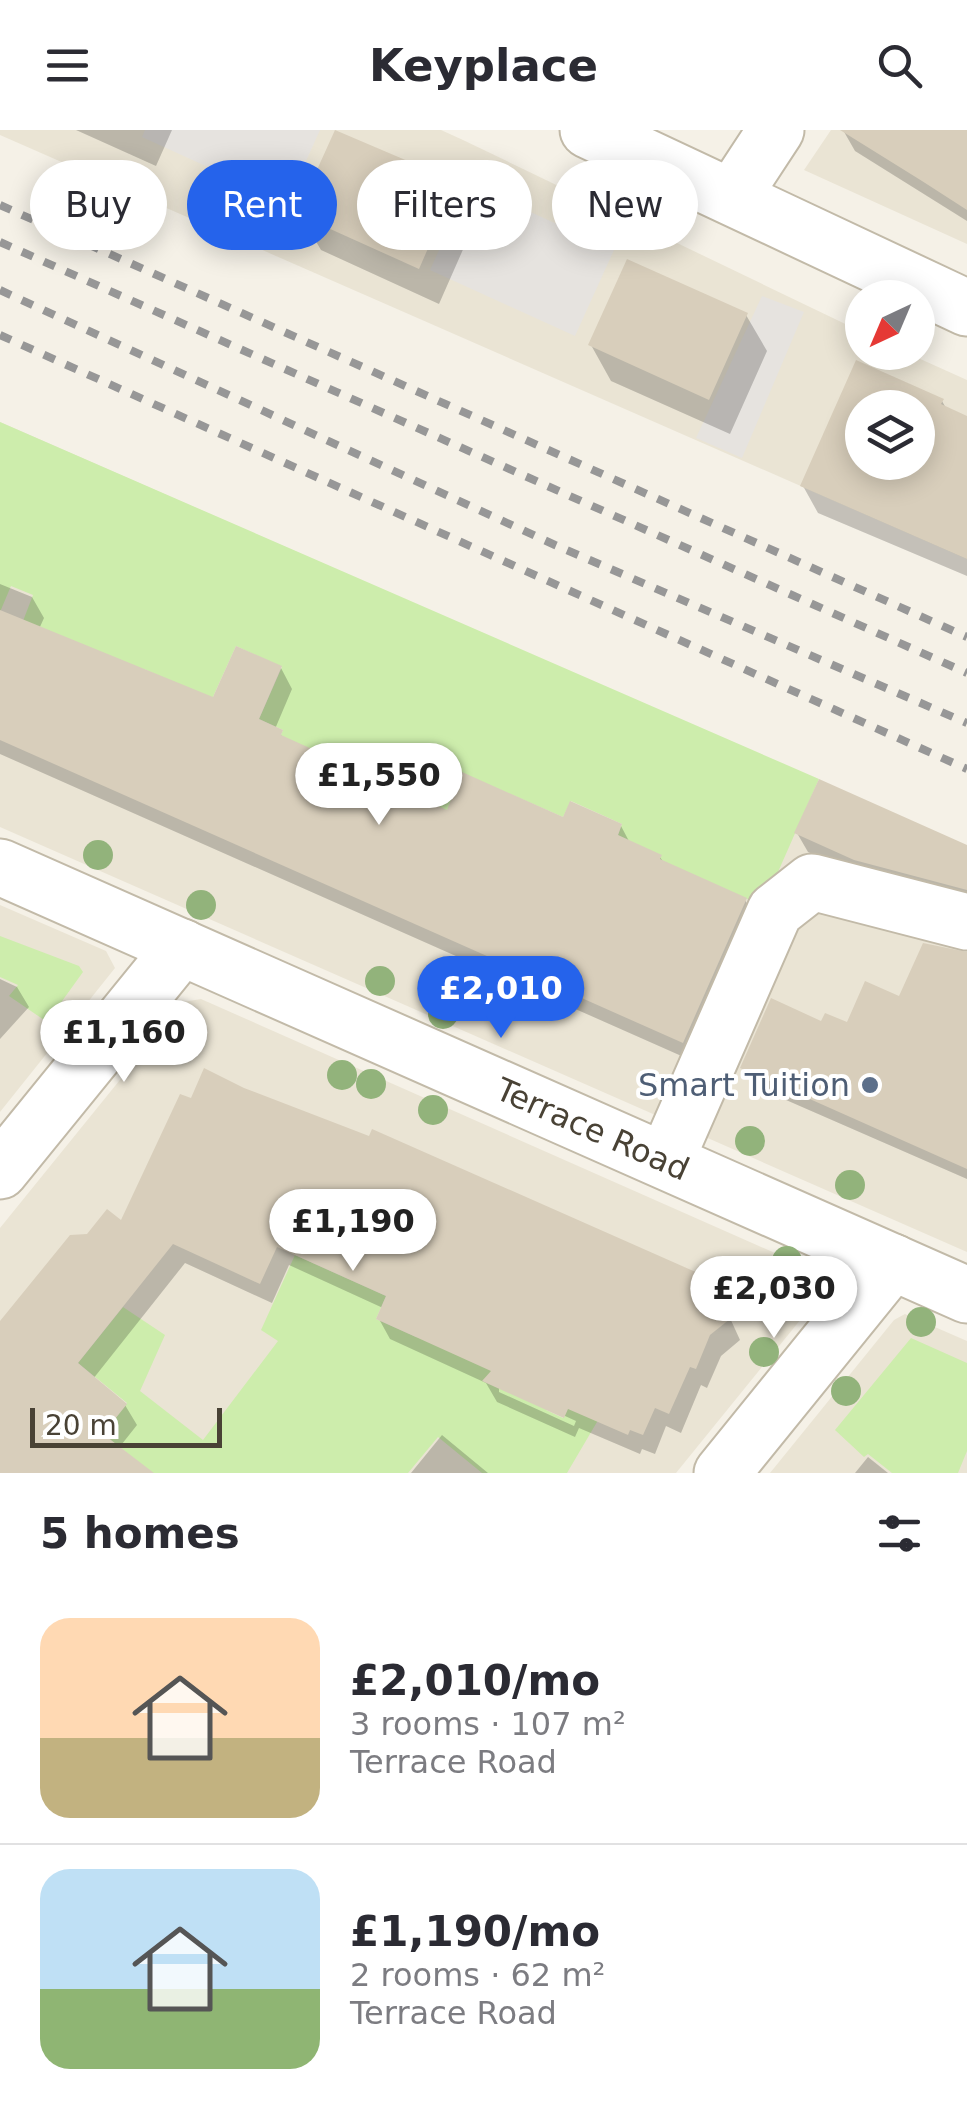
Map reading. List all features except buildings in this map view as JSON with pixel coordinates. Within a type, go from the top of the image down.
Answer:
[{"type":"street","points":[[588,130],[967,308]]},
{"type":"street","points":[[732,196],[776,130]]},
{"type":"street","name":"Terrace Road","points":[[0,866],[967,1295]]},
{"type":"street","points":[[666,1160],[776,911],[812,882],[967,922]]},
{"type":"street","points":[[0,1171],[182,947]]},
{"type":"street","points":[[722,1473],[893,1262]]},
{"type":"shaded area","points":[[0,130],[441,130],[504,160],[357,160],[357,250],[532,250],[532,174],[552,183],[552,250],[691,250],[845,324],[845,370],[935,370],[935,366],[967,380],[967,559],[262,250],[337,250],[337,160],[187,160],[187,217],[167,208],[167,160],[57,160],[0,135]]},
{"type":"shaded area","points":[[145,130],[320,130],[306,160],[193,160],[142,137]]},
{"type":"shaded area","points":[[831,130],[967,130],[967,244],[804,170]]},
{"type":"shaded area","points":[[532,213],[552,222],[552,250],[614,250],[575,336],[430,270],[439,250],[532,250]]},
{"type":"shaded area","points":[[762,296],[804,312],[742,458],[696,438]]},
{"type":"shaded area","points":[[0,422],[967,846],[967,1252],[0,827]]},
{"type":"shaded area","points":[[0,905],[106,951],[115,968],[0,1112]]},
{"type":"shaded area","points":[[201,999],[811,1269],[821,1282],[814,1303],[676,1473],[0,1473],[0,1228],[183,1002]]},
{"type":"shaded area","points":[[905,1314],[967,1341],[967,1473],[770,1473],[894,1320]]},
{"type":"green space","points":[[0,422],[819,779],[763,906],[659,860],[618,835],[622,824],[571,801],[563,817],[462,773],[436,839],[427,800],[308,748],[268,765],[283,730],[259,719],[282,667],[236,646],[212,699],[144,669],[128,703],[23,621],[33,595],[11,586],[0,612]]},
{"type":"green space","points":[[0,936],[79,966],[83,972],[47,1022],[9,996],[18,985],[0,977]]},
{"type":"green space","points":[[295,1255],[386,1296],[376,1319],[416,1337],[449,1263],[548,1403],[546,1410],[563,1418],[574,1394],[630,1346],[597,1422],[567,1473],[482,1473],[438,1437],[408,1473],[109,1473],[126,1452],[103,1434],[127,1403],[78,1363],[123,1307],[165,1335],[140,1391],[203,1440],[278,1341],[261,1330]]},
{"type":"green space","points":[[911,1338],[967,1363],[967,1451],[958,1473],[892,1473],[868,1454],[864,1457],[835,1430]]},
{"type":"railway","points":[[0,205],[967,637]]},
{"type":"railway","points":[[0,242],[967,673]]},
{"type":"railway","points":[[0,290],[555,545],[967,723]]},
{"type":"railway","points":[[0,335],[967,769]]},
{"type":"place","name":"Smart Tuition","points":[[870,1085]]}]
